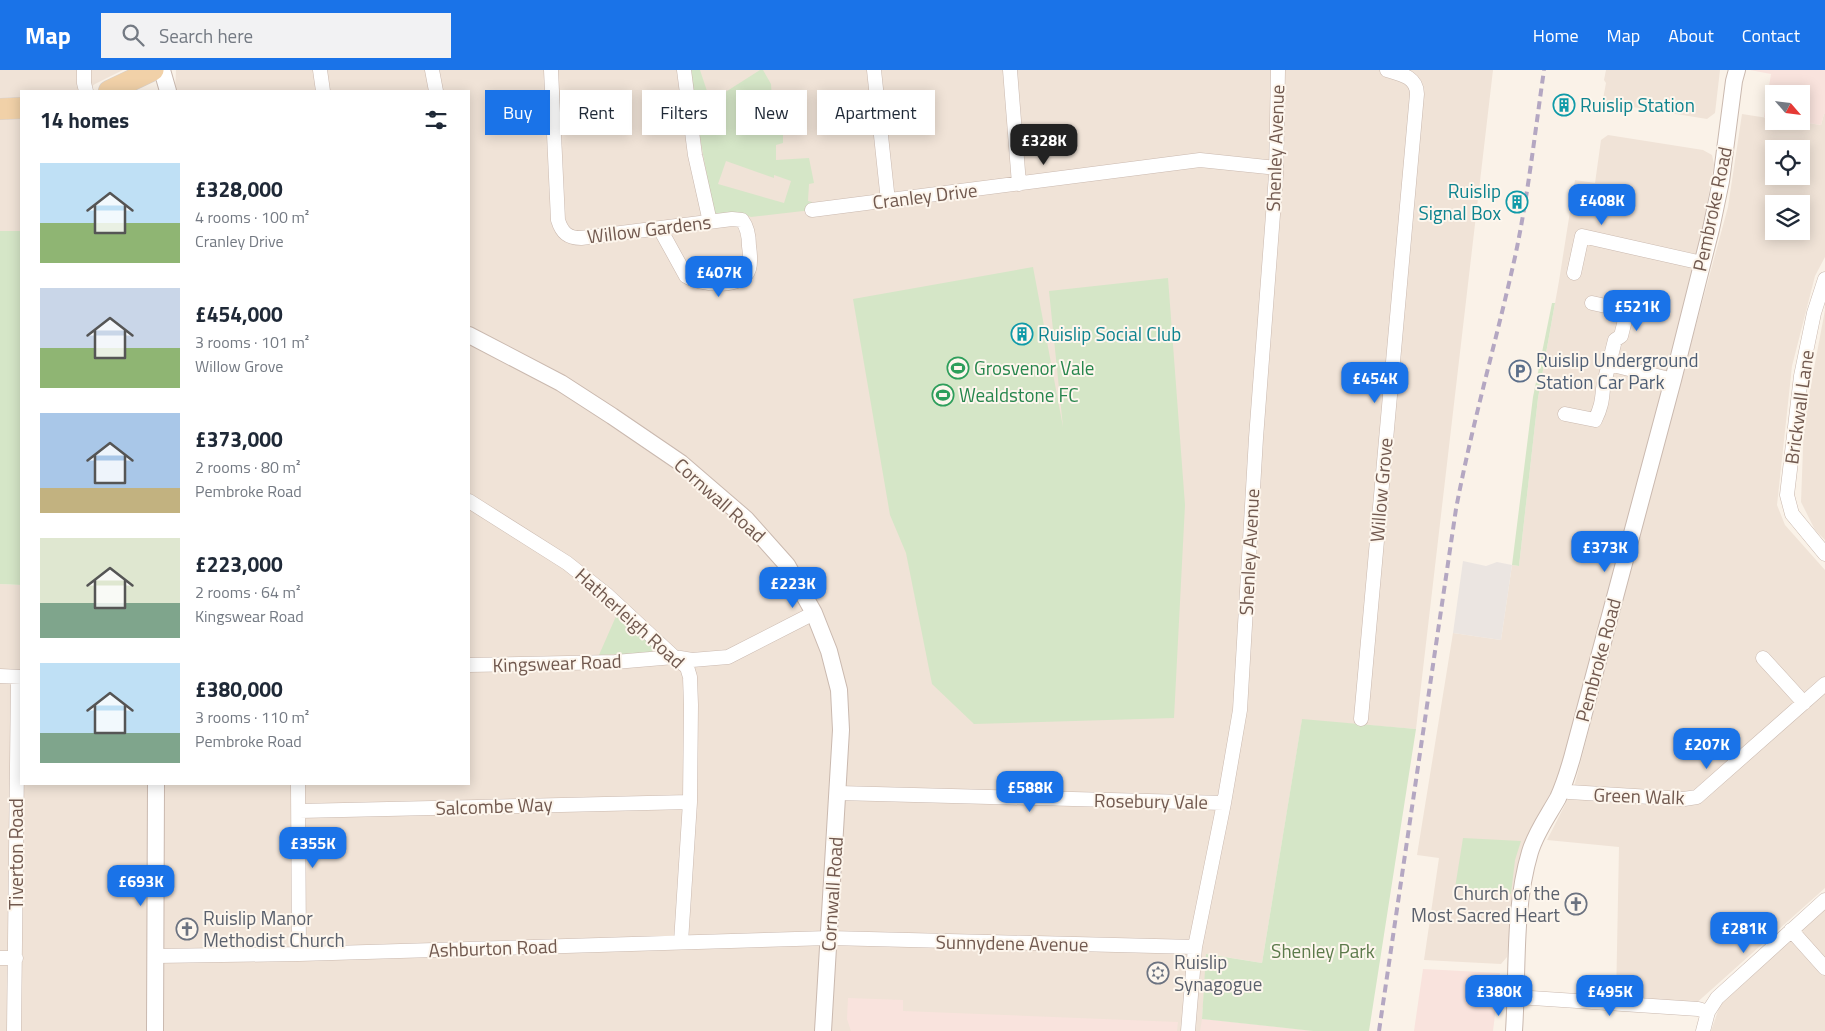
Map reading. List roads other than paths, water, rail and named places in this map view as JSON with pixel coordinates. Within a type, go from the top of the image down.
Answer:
[{"type":"main road","points":[[111,90],[153,70]]},
{"type":"main road","points":[[0,108],[20,108]]},
{"type":"street","points":[[84,70],[86,90]]},
{"type":"street","points":[[162,70],[168,90]]},
{"type":"street","points":[[320,70],[323,90]]},
{"type":"street","points":[[432,70],[436,90]]},
{"type":"street","name":"Willow Gardens","points":[[551,70],[558,220],[566,235],[573,238],[581,238],[732,219],[742,220],[746,227],[750,249],[749,270],[744,278],[735,282],[712,284],[693,281],[686,276],[660,229]]},
{"type":"street","points":[[684,70],[695,154],[710,222]]},
{"type":"street","points":[[874,70],[888,201]]},
{"type":"street","points":[[1010,70],[1019,184]]},
{"type":"street","name":"Shenley Avenue","points":[[1188,1031],[1195,947],[1224,803],[1240,710],[1256,438],[1276,168],[1278,70]]},
{"type":"street","name":"Willow Grove","points":[[1361,719],[1417,94],[1414,82],[1403,75],[1387,70]]},
{"type":"street","name":"Pembroke Road","points":[[1514,1031],[1521,894],[1526,867],[1535,838],[1561,790],[1574,749],[1673,380],[1721,181],[1735,74]]},
{"type":"street","name":"Cranley Drive","points":[[812,210],[1200,160],[1276,168]]},
{"type":"street","points":[[1574,273],[1582,236],[1702,263]]},
{"type":"street","name":"Brickwall Lane","points":[[1825,279],[1814,313],[1801,376],[1788,486],[1789,508],[1796,520],[1825,554]]},
{"type":"street","points":[[1565,414],[1595,420],[1600,411],[1604,396],[1603,389],[1616,340],[1621,336],[1626,316],[1624,310],[1592,303]]},
{"type":"street","name":"Cornwall Road","points":[[470,336],[561,383],[681,463],[752,525],[787,565],[814,613],[828,651],[839,690],[841,730],[823,1031]]},
{"type":"street","points":[[1609,364],[1673,380]]},
{"type":"street","name":"Hatherleigh Road","points":[[470,501],[567,563],[606,594],[687,667],[690,677],[690,802],[681,942]]},
{"type":"street","name":"Kingswear Road","points":[[470,665],[615,662],[674,657],[692,660],[728,657],[814,613]]},
{"type":"street","points":[[1764,658],[1804,703]]},
{"type":"street","points":[[0,676],[20,677]]},
{"type":"street","name":"Tiverton Road","points":[[14,1031],[20,677]]},
{"type":"street","name":"Green Walk","points":[[1561,790],[1684,799],[1693,798],[1701,794],[1825,684]]},
{"type":"street","points":[[155,1031],[156,785]]},
{"type":"street","points":[[298,785],[299,954]]},
{"type":"street","name":"Rosebury Vale","points":[[838,793],[1224,803]]},
{"type":"street","name":"Salcombe Way","points":[[299,811],[690,802]]},
{"type":"street","points":[[1703,1031],[1708,1012],[1718,998],[1825,900]]},
{"type":"street","points":[[1791,930],[1825,968]]},
{"type":"street","name":"Ashburton Road","points":[[156,956],[299,954],[829,938]]},
{"type":"street","name":"Sunnydene Avenue","points":[[829,938],[1195,947]]},
{"type":"street","points":[[0,958],[16,958]]},
{"type":"street","points":[[1516,997],[1689,1008],[1708,1012]]},
{"type":"railway","points":[[1379,1031],[1456,509],[1469,446],[1520,234],[1544,70]]},
{"type":"place","name":"Ruislip Station","points":[[1564,105]]},
{"type":"place","name":"Ruislip Signal Box","points":[[1517,202]]},
{"type":"place","name":"Ruislip Social Club","points":[[1022,334]]},
{"type":"place","name":"Grosvenor Vale","points":[[958,368]]},
{"type":"place","name":"Ruislip Underground Station Car Park","points":[[1520,371]]},
{"type":"place","name":"Wealdstone FC","points":[[943,395]]},
{"type":"place","name":"Church of the Most Sacred Heart","points":[[1576,904]]},
{"type":"place","name":"Ruislip Manor Methodist Church","points":[[187,929]]},
{"type":"place","name":"Ruislip Synagogue","points":[[1158,973]]},
{"type":"park label","name":"Shenley Park","points":[[1323,951]]}]
